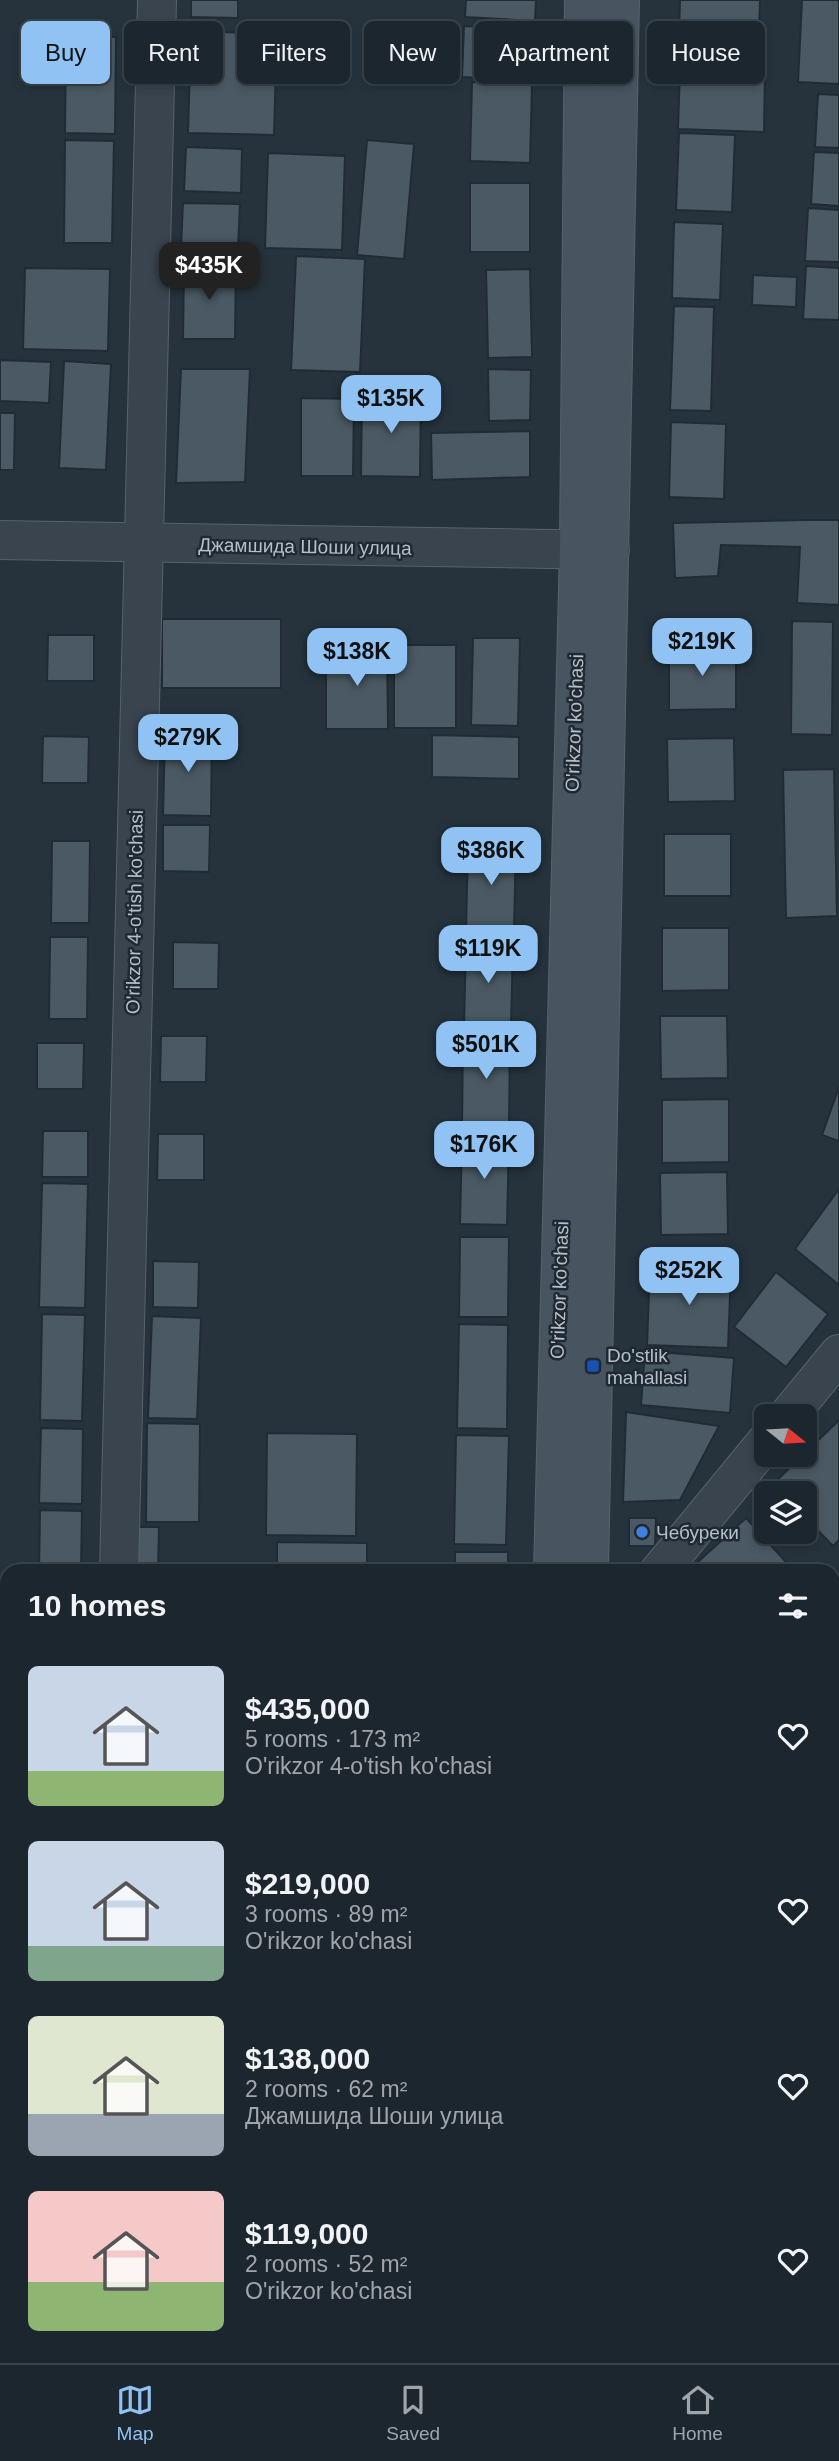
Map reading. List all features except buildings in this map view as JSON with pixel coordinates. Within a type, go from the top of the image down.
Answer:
[{"type":"main road","name":"O'rikzor ko'chasi","points":[[584,0],[594,550],[589,1564]]},
{"type":"main road","name":"O'rikzor ko'chasi","points":[[553,1564],[594,550],[620,0]]},
{"type":"street","name":"O'rikzor 4-o'tish ko'chasi","points":[[119,1564],[157,0]]},
{"type":"street","name":"Джамшида Шоши улица","points":[[0,540],[594,550]]},
{"type":"street","points":[[798,1404],[839,1354]]},
{"type":"street","points":[[666,1564],[754,1457]]},
{"type":"place","name":"Do'stlik mahallasi","points":[[593,1366]]},
{"type":"place","name":"Чебуреки","points":[[642,1532]]}]
